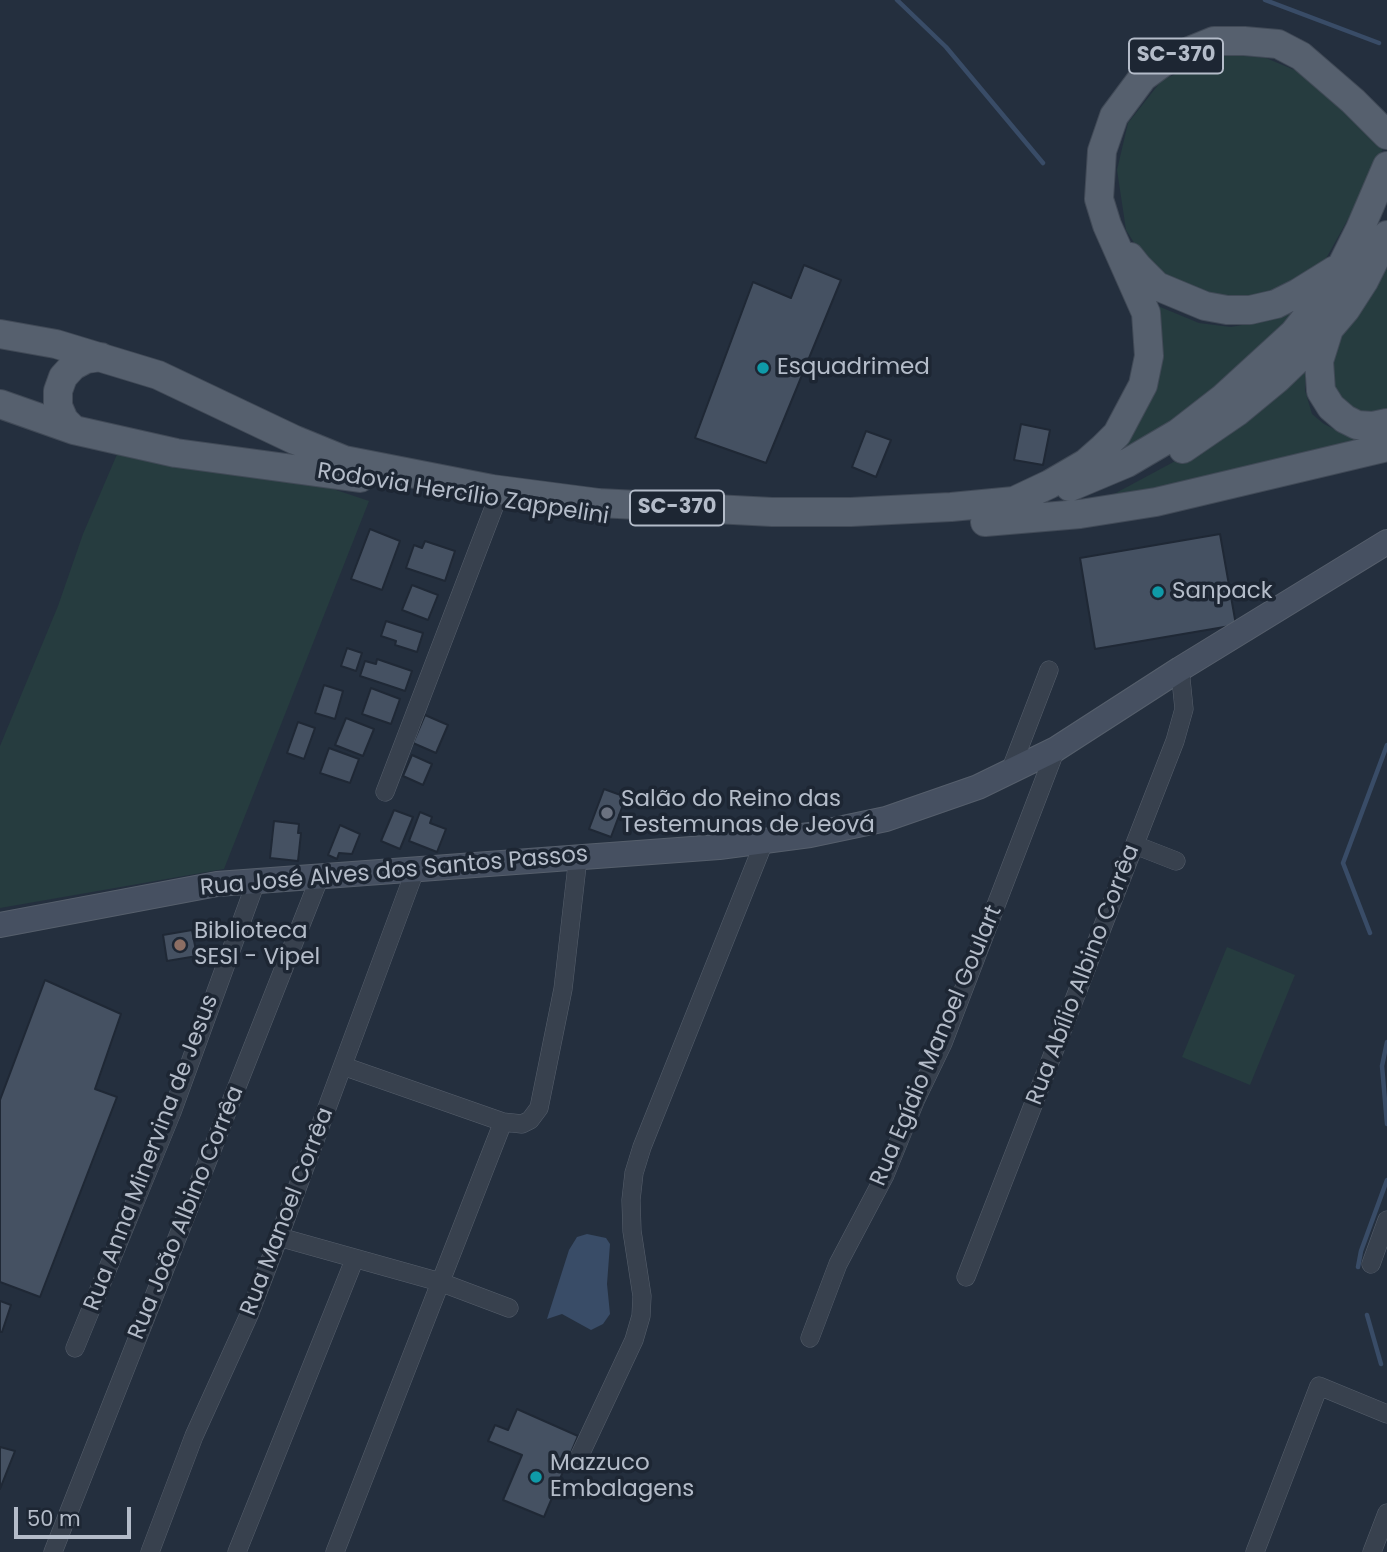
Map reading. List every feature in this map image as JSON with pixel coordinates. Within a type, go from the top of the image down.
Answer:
[{"type":"main road","name":"Rodovia Hercílio Zappelini","points":[[0,404],[74,430],[176,453],[338,475],[536,510],[588,516],[731,527],[924,526],[1021,510],[1050,484],[1086,463],[1118,434],[1143,385],[1149,356],[1146,313],[1107,225],[1099,199],[1099,181],[1102,151],[1114,116],[1143,77],[1165,61],[1214,41],[1278,44],[1301,56],[1387,135]]},
{"type":"main road","name":"SC-370","points":[[1021,510],[1128,463],[1178,433],[1223,398],[1294,333],[1341,267],[1387,166]]},
{"type":"main road","points":[[1107,225],[1138,267],[1157,286],[1205,306],[1250,310],[1276,304],[1341,267]]},
{"type":"main road","name":"SC-370","points":[[1021,510],[1086,499],[1163,461],[1208,434],[1277,379],[1329,329],[1364,281],[1387,235]]},
{"type":"main road","points":[[1329,329],[1319,361],[1321,391],[1331,407],[1357,425],[1387,423]]},
{"type":"main road","name":"Rodovia Hercílio Zappelini","points":[[0,334],[56,344],[158,375],[295,440],[344,460],[492,489],[599,503],[772,512],[951,508],[1080,514],[1156,502],[1387,447]]},
{"type":"main road","points":[[74,430],[64,420],[58,406],[58,391],[63,377],[73,366],[86,359],[100,357]]},
{"type":"street","points":[[385,792],[496,502]]},
{"type":"street","name":"Rua José Alves dos Santos Passos","points":[[0,925],[180,890],[257,879],[764,842],[886,819],[1009,774],[1056,749],[1387,542]]},
{"type":"street","name":"Rua Abílio Albino Corrêa","points":[[966,1278],[1181,723],[1184,694],[1180,669]]},
{"type":"street","points":[[1009,774],[1049,670]]},
{"type":"street","name":"Rua Egídio Manoel Goulart","points":[[810,1338],[838,1264],[885,1175],[916,1099],[943,1043],[1056,749]]},
{"type":"street","points":[[580,1455],[634,1340],[641,1316],[642,1296],[632,1231],[631,1200],[638,1160],[764,842]]},
{"type":"street","points":[[1135,845],[1176,862]]},
{"type":"street","points":[[344,1066],[503,1122],[522,1124],[530,1120],[539,1108],[563,989],[578,857]]},
{"type":"street","name":"Rua Manoel Corrêa","points":[[150,1552],[194,1436],[249,1315],[416,868]]},
{"type":"street","name":"Rua João Albino Corrêa","points":[[53,1552],[321,874]]},
{"type":"street","name":"Rua Anna Minervina de Jesus","points":[[75,1348],[172,1112],[257,879]]},
{"type":"street","points":[[335,1552],[503,1122]]},
{"type":"street","points":[[1371,1264],[1387,1220]]},
{"type":"street","points":[[279,1237],[440,1282],[509,1308]]},
{"type":"street","points":[[237,1552],[355,1258]]},
{"type":"street","points":[[1255,1552],[1319,1386],[1387,1414]]},
{"type":"street","points":[[1372,1552],[1387,1513]]},
{"type":"green space","points":[[1221,54],[1266,58],[1304,74],[1383,149],[1318,273],[1270,296],[1212,299],[1152,271],[1126,230],[1117,170],[1128,123],[1162,80]]},
{"type":"green space","points":[[1387,259],[1387,408],[1374,412],[1350,413],[1333,397],[1330,340]]},
{"type":"green space","points":[[1311,300],[1169,428],[1115,455],[1153,304],[1199,323],[1231,327],[1270,320]]},
{"type":"green space","points":[[1307,359],[1305,390],[1312,414],[1324,424],[1344,434],[1387,436],[1101,501],[1192,452]]},
{"type":"green space","points":[[118,452],[136,459],[318,484],[369,501],[224,869],[0,908],[0,746]]},
{"type":"green space","points":[[1227,947],[1295,975],[1250,1085],[1182,1057]]},
{"type":"water","points":[[587,1234],[606,1238],[610,1244],[607,1284],[610,1314],[603,1324],[591,1330],[562,1314],[547,1319],[569,1250],[577,1237]]},
{"type":"building","name":"Esquadrimed","points":[[804,265],[841,280],[766,463],[695,438],[753,282],[791,298]]},
{"type":"building","points":[[1021,424],[1050,430],[1043,465],[1014,460]]},
{"type":"building","points":[[866,431],[891,440],[876,477],[852,467]]},
{"type":"building","points":[[370,529],[400,541],[382,590],[351,579]]},
{"type":"building","name":"Sanpack","points":[[1220,534],[1236,625],[1095,649],[1080,558]]},
{"type":"building","points":[[425,541],[455,551],[445,581],[406,568],[414,545],[422,548]]},
{"type":"building","points":[[412,585],[438,595],[428,620],[402,610]]},
{"type":"building","points":[[386,621],[423,633],[417,652],[395,645],[396,641],[381,636]]},
{"type":"building","points":[[347,648],[362,653],[356,671],[341,666]]},
{"type":"building","points":[[377,659],[412,671],[405,691],[360,676],[365,661],[376,664]]},
{"type":"building","points":[[324,685],[343,691],[335,719],[315,713]]},
{"type":"building","points":[[371,688],[400,699],[391,724],[362,714]]},
{"type":"building","points":[[425,715],[448,725],[436,753],[413,743]]},
{"type":"building","points":[[346,718],[374,729],[363,756],[335,745]]},
{"type":"building","points":[[298,722],[315,728],[304,759],[287,753]]},
{"type":"building","points":[[329,748],[359,759],[350,783],[320,773]]},
{"type":"building","points":[[412,755],[432,764],[423,785],[403,776]]},
{"type":"building","name":"Salão do Reino das Testemunas de Jeová","points":[[604,789],[626,797],[611,837],[589,829]]},
{"type":"building","points":[[394,810],[413,817],[400,849],[381,841]]},
{"type":"building","points":[[420,812],[432,817],[430,823],[446,829],[437,852],[409,841]]},
{"type":"building","points":[[274,821],[299,824],[298,833],[301,833],[298,861],[270,858]]},
{"type":"building","points":[[340,825],[360,834],[352,854],[339,853],[337,859],[328,855]]},
{"type":"building","name":"Biblioteca SESI - Vipel","points":[[192,930],[197,956],[167,961],[163,935]]},
{"type":"building","points":[[45,980],[121,1014],[95,1089],[117,1097],[40,1297],[0,1282],[0,1100]]},
{"type":"building","points":[[0,1301],[11,1305],[2,1332],[0,1332]]},
{"type":"building","name":"Mazzuco Embalagens","points":[[517,1409],[578,1436],[544,1517],[503,1500],[522,1455],[488,1441],[495,1425],[508,1430]]},
{"type":"building","points":[[0,1447],[15,1451],[0,1489]]},
{"type":"waterway","points":[[897,0],[946,47],[1043,163]]},
{"type":"waterway","points":[[1265,0],[1379,43]]},
{"type":"waterway","points":[[1370,933],[1343,863],[1387,745]]},
{"type":"waterway","points":[[1387,1042],[1382,1066],[1387,1124]]},
{"type":"waterway","points":[[1358,1267],[1361,1251],[1387,1180]]},
{"type":"waterway","points":[[1367,1315],[1381,1364]]},
{"type":"place","name":"Esquadrimed","points":[[763,368]]},
{"type":"place","name":"Sanpack","points":[[1158,592]]},
{"type":"place","name":"Salão do Reino das Testemunas de Jeová","points":[[607,813]]},
{"type":"place","name":"Biblioteca SESI - Vipel","points":[[180,945]]},
{"type":"place","name":"Mazzuco Embalagens","points":[[536,1477]]}]
